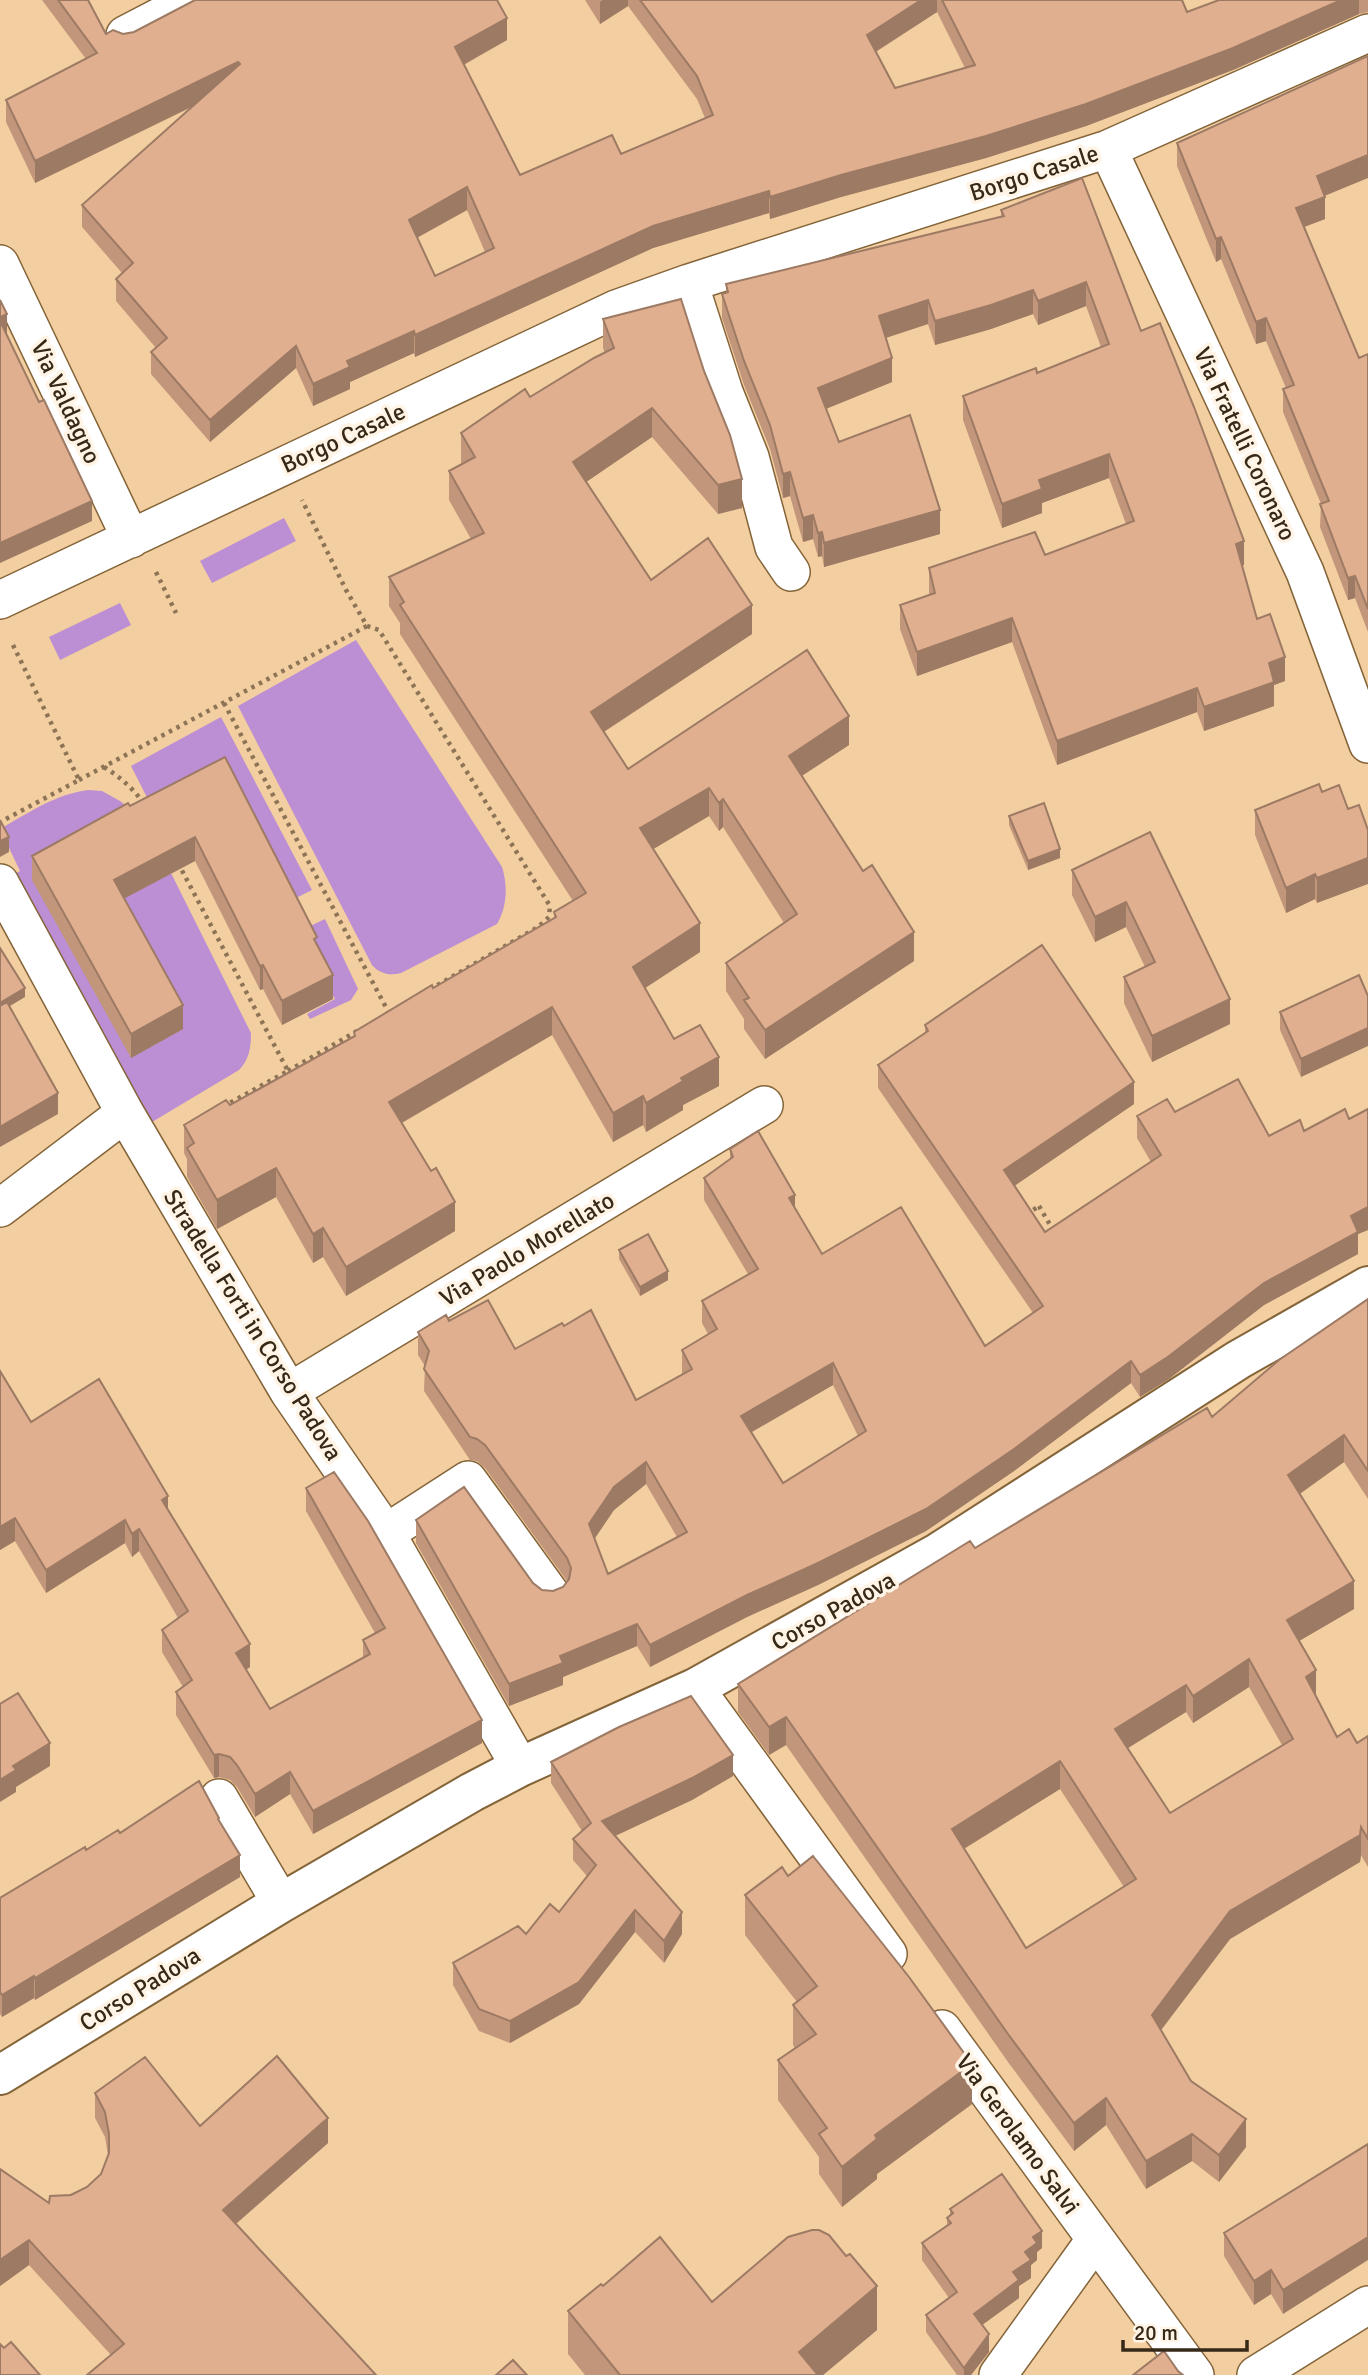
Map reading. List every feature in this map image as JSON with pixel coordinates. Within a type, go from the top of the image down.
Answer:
[{"type":"street","points":[[125,35],[192,0]]},
{"type":"street","name":"Borgo Casale","points":[[0,600],[616,309],[689,283],[1108,149],[1368,33]]},
{"type":"street","name":"Via Fratelli Coronaro","points":[[1108,149],[1305,572],[1368,744]]},
{"type":"street","name":"Via Valdagno","points":[[0,264],[131,539]]},
{"type":"street","points":[[689,283],[724,392],[750,457],[774,547],[791,572]]},
{"type":"street","name":"Stradella Forti in Corso Padova","points":[[0,883],[125,1113],[289,1392],[386,1533],[520,1767]]},
{"type":"street","name":"Via Paolo Morellato","points":[[289,1392],[764,1105]]},
{"type":"street","points":[[0,1208],[125,1113]]},
{"type":"street","name":"Corso Padova","points":[[0,2075],[281,1903],[472,1792],[520,1767],[695,1688],[939,1552],[1238,1360],[1368,1286]]},
{"type":"street","points":[[386,1533],[468,1480],[551,1593]]},
{"type":"street","name":"Via Gerolamo Salvi","points":[[695,1688],[1195,2375]]},
{"type":"street","points":[[219,1798],[281,1903]]},
{"type":"street","points":[[998,2375],[1095,2240]]},
{"type":"street","points":[[1256,2375],[1368,2305]]},
{"type":"path","points":[[301,498],[346,590],[367,626],[379,630],[550,906],[549,917],[538,927],[423,993]]},
{"type":"path","points":[[156,572],[176,613]]},
{"type":"path","points":[[6,819],[367,626]]},
{"type":"path","points":[[12,643],[79,780]]},
{"type":"path","points":[[224,704],[389,1013]]},
{"type":"path","points":[[104,767],[137,793],[148,810]]},
{"type":"path","points":[[176,861],[288,1071]]},
{"type":"path","points":[[378,1019],[400,1006]]},
{"type":"path","points":[[222,1108],[367,1026]]},
{"type":"path","points":[[1039,1206],[1056,1235],[1039,1246],[1021,1219],[1039,1206]]},
{"type":"shaded area","points":[[284,518],[296,541],[212,583],[200,561]]},
{"type":"shaded area","points":[[120,603],[131,625],[60,660],[49,637]]},
{"type":"shaded area","points":[[356,640],[502,867],[505,882],[505,904],[497,924],[397,974],[382,972],[372,965],[238,706]]},
{"type":"shaded area","points":[[221,717],[312,890],[288,902],[156,815],[131,766]]},
{"type":"shaded area","points":[[88,790],[102,791],[134,812],[165,861],[251,1033],[249,1053],[239,1070],[142,1128],[4,880],[20,871],[0,829],[53,800]]},
{"type":"shaded area","points":[[325,919],[358,989],[351,1000],[310,1019],[307,1014],[335,999],[315,963],[302,930]]},
{"type":"building","points":[[58,0],[88,0],[106,34],[113,30],[123,34],[134,32],[195,0],[497,0],[507,18],[455,47],[520,175],[612,135],[621,154],[713,115],[697,76],[640,0],[921,0],[867,35],[895,88],[975,65],[942,0],[1182,0],[1187,12],[1219,0],[1341,0],[1233,48],[1086,104],[986,136],[770,197],[769,191],[653,226],[415,335],[414,331],[347,361],[350,367],[313,384],[296,346],[210,420],[151,352],[167,338],[116,279],[133,263],[82,205],[240,64],[238,62],[35,161],[6,100],[97,53]],"holes":[[[467,187],[494,248],[435,276],[409,220]]]},
{"type":"building","points":[[1368,56],[1368,155],[1317,176],[1325,197],[1296,208],[1359,358],[1368,354],[1368,609],[1355,576],[1348,578],[1320,504],[1329,501],[1283,389],[1294,385],[1266,318],[1256,322],[1221,237],[1216,239],[1177,143]]},
{"type":"building","points":[[1082,178],[1141,331],[1160,323],[1244,541],[1236,544],[1257,619],[1270,614],[1285,657],[1269,663],[1274,682],[1204,707],[1197,688],[1057,741],[1012,618],[917,652],[900,605],[935,593],[929,568],[1035,532],[1045,555],[1134,521],[1109,454],[1039,480],[1042,489],[1002,504],[963,396],[1036,368],[1037,373],[1109,344],[1086,282],[1038,301],[1033,290],[935,321],[928,300],[879,316],[892,358],[818,388],[839,442],[910,415],[940,510],[824,543],[822,532],[818,533],[813,515],[803,518],[790,472],[783,474],[770,425],[744,361],[722,294],[728,292],[726,284],[1004,216],[1001,210]]},
{"type":"building","points":[[681,299],[704,371],[730,435],[742,479],[718,485],[652,408],[573,462],[651,580],[708,538],[752,605],[591,712],[628,769],[807,650],[849,716],[789,756],[863,871],[872,865],[914,932],[765,1030],[744,1000],[749,998],[726,963],[797,914],[723,799],[719,803],[709,788],[640,828],[700,923],[633,967],[674,1039],[700,1025],[719,1057],[681,1078],[683,1081],[646,1103],[643,1096],[613,1113],[552,1007],[389,1102],[431,1171],[436,1168],[455,1202],[346,1267],[323,1228],[313,1234],[276,1168],[217,1200],[187,1148],[194,1143],[184,1125],[226,1100],[230,1105],[355,1036],[354,1032],[432,985],[433,988],[556,917],[554,912],[586,893],[400,605],[404,602],[389,577],[484,533],[449,471],[475,457],[461,433],[525,389],[530,397],[614,348],[603,319]]},
{"type":"building","points":[[0,300],[7,314],[0,317]]},
{"type":"building","points":[[0,321],[39,402],[44,400],[92,501],[0,543]]},
{"type":"building","points":[[225,757],[317,937],[314,939],[333,975],[282,1001],[263,965],[260,966],[195,837],[114,880],[183,1005],[131,1034],[32,856],[128,803],[130,806]]},
{"type":"building","points":[[1319,784],[1322,792],[1339,785],[1348,809],[1359,805],[1368,830],[1368,858],[1317,878],[1315,874],[1286,888],[1255,810]]},
{"type":"building","points":[[1044,803],[1060,849],[1028,861],[1009,816]]},
{"type":"building","points":[[0,820],[9,837],[0,841]]},
{"type":"building","points":[[1150,832],[1230,999],[1152,1036],[1124,977],[1155,962],[1126,902],[1095,917],[1072,870]]},
{"type":"building","points":[[1042,945],[1134,1082],[1004,1170],[1045,1232],[1161,1155],[1137,1116],[1167,1099],[1175,1112],[1238,1079],[1269,1136],[1300,1120],[1304,1131],[1345,1109],[1349,1119],[1368,1109],[1368,1207],[1351,1216],[1358,1232],[1264,1283],[1140,1375],[1131,1361],[1014,1449],[926,1509],[650,1645],[637,1624],[560,1656],[563,1663],[509,1684],[416,1520],[464,1487],[533,1583],[542,1590],[553,1591],[563,1587],[569,1579],[571,1568],[567,1558],[485,1445],[470,1437],[424,1369],[429,1351],[418,1332],[446,1315],[449,1321],[488,1300],[515,1349],[591,1310],[636,1400],[692,1369],[682,1350],[717,1329],[702,1301],[758,1269],[704,1178],[733,1157],[730,1149],[758,1131],[795,1195],[789,1198],[822,1254],[901,1207],[985,1346],[1043,1306],[878,1065],[928,1031],[925,1025]],"holes":[[[833,1363],[866,1431],[783,1483],[741,1416]],[[646,1462],[687,1532],[608,1574],[589,1524],[614,1487]]]},
{"type":"building","points":[[0,948],[25,988],[0,1003]]},
{"type":"building","points":[[1359,975],[1368,996],[1368,1028],[1301,1059],[1280,1012]]},
{"type":"building","points":[[7,1002],[58,1093],[0,1127],[0,1006]]},
{"type":"building","points":[[648,1234],[668,1271],[640,1287],[619,1250]]},
{"type":"building","points":[[1368,1299],[1368,1471],[1344,1435],[1288,1475],[1354,1581],[1287,1620],[1316,1670],[1306,1677],[1337,1737],[1349,1729],[1357,1743],[1368,1736],[1368,1839],[1361,1827],[1360,1835],[1230,1911],[1152,2015],[1191,2081],[1246,2119],[1219,2155],[1192,2134],[1146,2161],[1106,2098],[1074,2123],[1008,2034],[786,1717],[769,1727],[738,1684],[970,1541],[975,1548],[1207,1408],[1212,1417],[1279,1360]],"holes":[[[1249,1659],[1293,1739],[1170,1813],[1115,1729],[1186,1685],[1193,1696]],[[1060,1761],[1136,1879],[1026,1948],[952,1829]]]},
{"type":"building","points":[[0,1371],[31,1422],[99,1379],[168,1496],[162,1500],[250,1644],[236,1653],[270,1709],[370,1654],[363,1640],[385,1628],[306,1488],[334,1472],[368,1521],[482,1720],[313,1811],[290,1772],[255,1794],[230,1757],[214,1755],[176,1692],[192,1680],[162,1630],[188,1611],[139,1529],[132,1534],[125,1520],[46,1570],[15,1518],[0,1527]]},
{"type":"building","points":[[18,1693],[50,1743],[13,1766],[16,1770],[0,1780],[0,1704]]},
{"type":"building","points":[[691,1696],[733,1755],[602,1821],[682,1912],[664,1941],[635,1910],[579,1982],[510,2021],[479,2009],[453,1963],[518,1926],[526,1934],[550,1904],[559,1912],[596,1865],[573,1839],[591,1823],[551,1762],[619,1727]]},
{"type":"building","points":[[199,1781],[240,1855],[2,1995],[0,1898],[85,1847],[86,1850],[118,1830],[120,1833]]},
{"type":"building","points":[[813,1856],[909,1977],[972,2064],[875,2135],[877,2139],[842,2167],[819,2134],[827,2128],[778,2060],[816,2034],[793,2005],[817,1986],[745,1895],[782,1867],[788,1876]]},
{"type":"building","points":[[277,2056],[328,2118],[223,2210],[376,2375],[87,2375],[124,2344],[29,2240],[0,2260],[0,2169],[49,2203],[50,2196],[71,2195],[87,2187],[101,2174],[109,2153],[105,2112],[95,2093],[145,2057],[200,2126]]},
{"type":"building","points":[[1368,2144],[1368,2237],[1283,2290],[1271,2270],[1254,2281],[1224,2233]]},
{"type":"building","points":[[1002,2174],[1042,2231],[1033,2237],[1037,2243],[1025,2252],[1031,2260],[1013,2272],[1019,2280],[974,2314],[989,2334],[964,2368],[926,2315],[957,2292],[922,2243],[951,2223],[947,2218],[953,2213],[950,2209]]},
{"type":"building","points":[[812,2230],[829,2235],[846,2256],[850,2254],[877,2286],[799,2352],[818,2375],[620,2375],[568,2311],[601,2284],[603,2286],[660,2237],[712,2302],[788,2237]]},
{"type":"building","points":[[11,2342],[40,2375],[0,2375],[0,2344],[4,2348]]},
{"type":"building","points":[[1164,2351],[1183,2375],[1133,2375]]},
{"type":"building","points":[[513,2360],[527,2375],[496,2375]]}]
